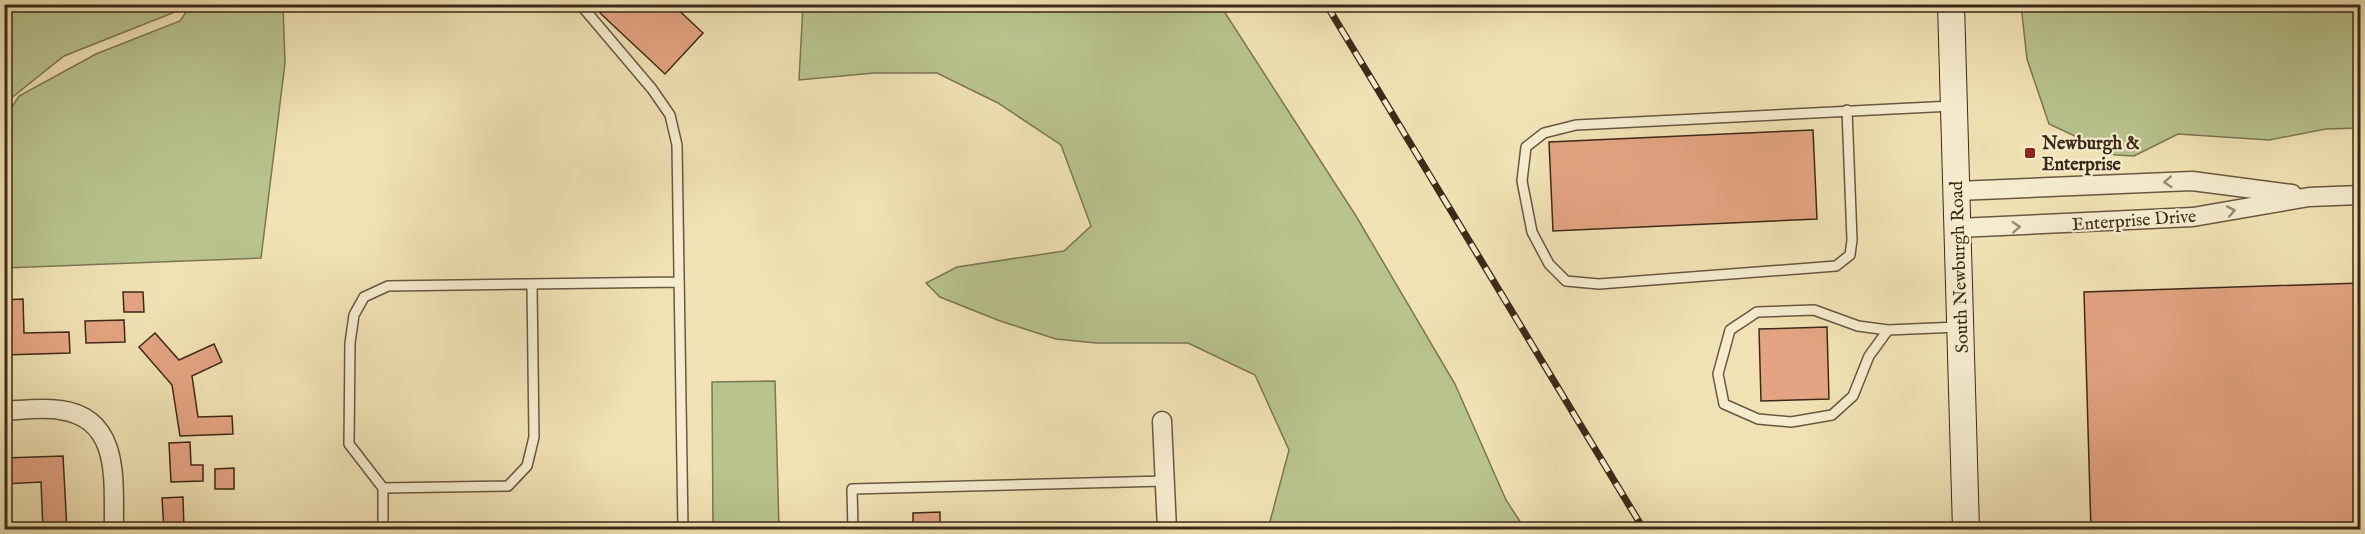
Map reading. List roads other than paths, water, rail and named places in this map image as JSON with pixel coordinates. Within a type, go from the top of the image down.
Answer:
[{"type":"main road","name":"South Newburgh Road","points":[[1951,4],[1966,530]]},
{"type":"street","name":"Enterprise Drive","points":[[1957,191],[2192,181],[2309,197]]},
{"type":"street","name":"Enterprise Drive","points":[[1958,228],[2193,218],[2309,197],[2361,195]]},
{"type":"street","points":[[4,411],[57,409],[91,421],[105,439],[110,453],[114,530]]},
{"type":"street","points":[[1162,421],[1167,530]]},
{"type":"lane","points":[[580,4],[652,89],[669,115],[677,145],[683,530]]},
{"type":"lane","points":[[1847,110],[1852,240],[1850,255],[1836,266],[1599,284],[1566,281],[1549,264],[1532,232],[1522,181],[1526,147],[1544,133],[1576,125],[1847,110],[1955,105]]},
{"type":"lane","points":[[383,530],[382,488],[349,444],[350,343],[354,315],[364,297],[388,286],[532,286],[679,282]]},
{"type":"lane","points":[[382,488],[508,486],[527,466],[534,437],[532,286]]},
{"type":"lane","points":[[1888,330],[1869,356],[1853,396],[1832,415],[1791,422],[1758,419],[1724,404],[1718,374],[1730,330],[1757,312],[1814,310],[1858,326],[1888,330],[1960,327]]},
{"type":"lane","points":[[853,530],[852,489],[1165,481]]},
{"type":"railway","points":[[1326,4],[1644,530]]},
{"type":"place","name":"Newburgh & Enterprise","points":[[2030,153]]}]
